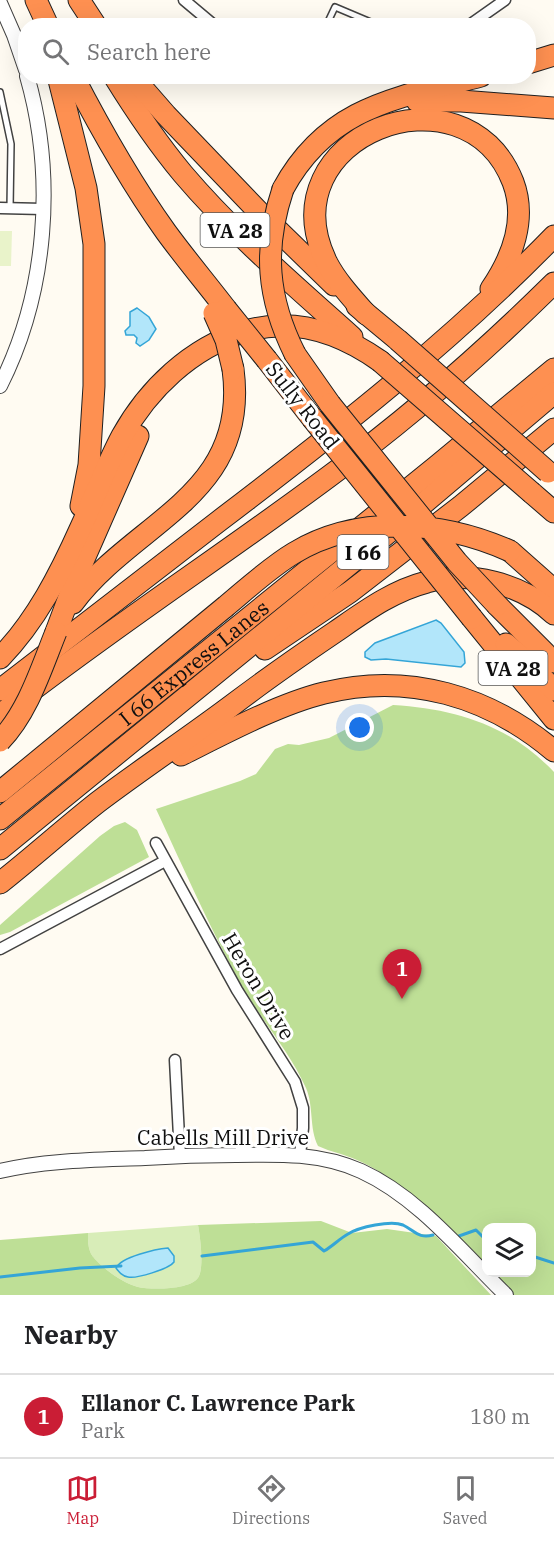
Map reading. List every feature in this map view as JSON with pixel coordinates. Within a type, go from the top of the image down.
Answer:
[{"type":"highway","points":[[73,0],[81,18]]},
{"type":"highway","points":[[79,0],[91,18]]},
{"type":"highway","points":[[536,61],[554,55]]},
{"type":"highway","points":[[60,84],[86,188],[93,235],[95,272],[94,386],[88,465],[80,510],[64,561]]},
{"type":"highway","name":"Sully Road","points":[[77,84],[115,151],[166,233],[220,311],[267,360],[554,719]]},
{"type":"highway","name":"VA 28","points":[[119,84],[164,150],[224,219],[380,361],[554,512]]},
{"type":"highway","points":[[139,84],[292,247],[551,475]]},
{"type":"highway","points":[[452,84],[393,100],[361,112],[338,125],[318,141],[299,163],[283,189],[273,223],[270,269],[275,302],[296,354],[330,404],[450,554],[554,662]]},
{"type":"highway","points":[[361,112],[425,101],[554,108]]},
{"type":"highway","points":[[366,314],[337,279],[321,248],[316,214],[319,193],[329,170],[340,153],[352,142],[368,132],[394,122],[419,119],[454,126],[486,144],[503,162],[516,189],[519,216],[516,239],[508,261],[481,303],[463,324]]},
{"type":"highway","points":[[0,690],[394,385],[463,324],[554,236]]},
{"type":"highway","points":[[0,715],[94,644],[367,448],[472,361],[554,283]]},
{"type":"highway","points":[[76,592],[187,499],[208,476],[223,450],[231,430],[236,394],[220,311]]},
{"type":"highway","points":[[0,658],[33,618],[64,561],[117,447],[139,411],[170,375],[196,354],[222,340],[252,329],[291,325],[316,328],[339,336],[361,347],[380,361]]},
{"type":"highway","points":[[0,741],[13,725],[28,699],[56,632],[76,592],[129,454],[151,410],[180,374],[222,340]]},
{"type":"highway","name":"I 66 Express Lanes","points":[[0,819],[554,369]]},
{"type":"highway","name":"I 66","points":[[0,849],[419,507],[554,393]]},
{"type":"highway","points":[[171,710],[350,592],[461,506],[554,429]]},
{"type":"highway","points":[[0,792],[276,565],[318,541],[353,531],[389,527],[442,529],[475,537],[510,551],[554,580]]},
{"type":"highway","points":[[510,551],[554,590]]},
{"type":"highway","points":[[0,883],[83,815],[306,652],[364,612],[398,592],[445,578],[477,579],[517,590],[536,600],[554,614]]},
{"type":"highway","points":[[472,618],[530,664],[554,690]]},
{"type":"highway","points":[[0,832],[101,749],[172,680]]},
{"type":"highway","points":[[83,815],[102,806],[168,762],[245,724],[321,693],[357,687],[405,686],[462,698],[503,715],[524,727],[554,751]]},
{"type":"street","points":[[476,18],[488,5],[505,0]]},
{"type":"street","points":[[187,1],[206,18]]},
{"type":"street","points":[[0,3],[18,47]]},
{"type":"street","points":[[0,386],[20,338],[33,291],[40,246],[43,175],[39,130],[29,84]]},
{"type":"street","points":[[5,208],[43,208]]},
{"type":"street","name":"Heron Drive","points":[[156,843],[246,1006],[295,1082],[303,1108],[300,1155]]},
{"type":"street","points":[[0,949],[165,861]]},
{"type":"street","points":[[175,1060],[180,1156]]},
{"type":"street","name":"Cabells Mill Drive","points":[[0,1172],[32,1165],[69,1161],[180,1156],[315,1156],[351,1167],[388,1187],[429,1218],[506,1295]]},
{"type":"lane","points":[[330,18],[335,7],[361,18]]},
{"type":"lane","points":[[0,92],[11,144],[5,208]]},
{"type":"green space","points":[[0,231],[12,231],[11,266],[0,266]]},
{"type":"green space","points":[[393,705],[416,707],[460,716],[500,731],[519,742],[554,772],[554,1295],[511,1295],[494,1277],[536,1277],[536,1223],[482,1223],[482,1265],[426,1208],[392,1180],[357,1160],[318,1146],[313,1132],[306,1088],[240,983],[156,809],[256,774],[275,749],[288,744],[299,745],[329,738]]},
{"type":"green space","points":[[125,822],[137,830],[149,857],[10,932],[0,935],[0,925],[100,836],[114,826]]},
{"type":"green space","points":[[321,1221],[352,1233],[387,1229],[436,1236],[491,1295],[0,1295],[0,1240],[88,1233],[91,1253],[109,1272],[138,1287],[162,1289],[189,1284],[199,1276],[201,1243],[198,1225]]},
{"type":"green space","points":[[198,1225],[201,1250],[199,1276],[189,1284],[172,1288],[153,1289],[132,1285],[104,1267],[93,1256],[89,1247],[88,1233]]},
{"type":"water","points":[[137,308],[149,317],[156,329],[149,340],[140,346],[136,343],[137,338],[134,335],[126,335],[125,331],[130,326],[130,312]]},
{"type":"water","points":[[436,620],[464,652],[465,663],[461,667],[386,659],[371,660],[365,657],[365,652],[375,643]]},
{"type":"water","points":[[168,1248],[174,1256],[174,1262],[159,1270],[128,1277],[122,1275],[116,1268],[131,1257]]},
{"type":"waterway","points":[[202,1256],[313,1242],[324,1251],[353,1231],[383,1224],[403,1225],[421,1235],[433,1235]]},
{"type":"waterway","points":[[459,1236],[476,1230],[482,1236]]},
{"type":"waterway","points":[[536,1257],[554,1263]]},
{"type":"waterway","points":[[0,1277],[121,1266]]},
{"type":"place","name":"Ellanor C. Lawrence Park","points":[[402,999]]}]
